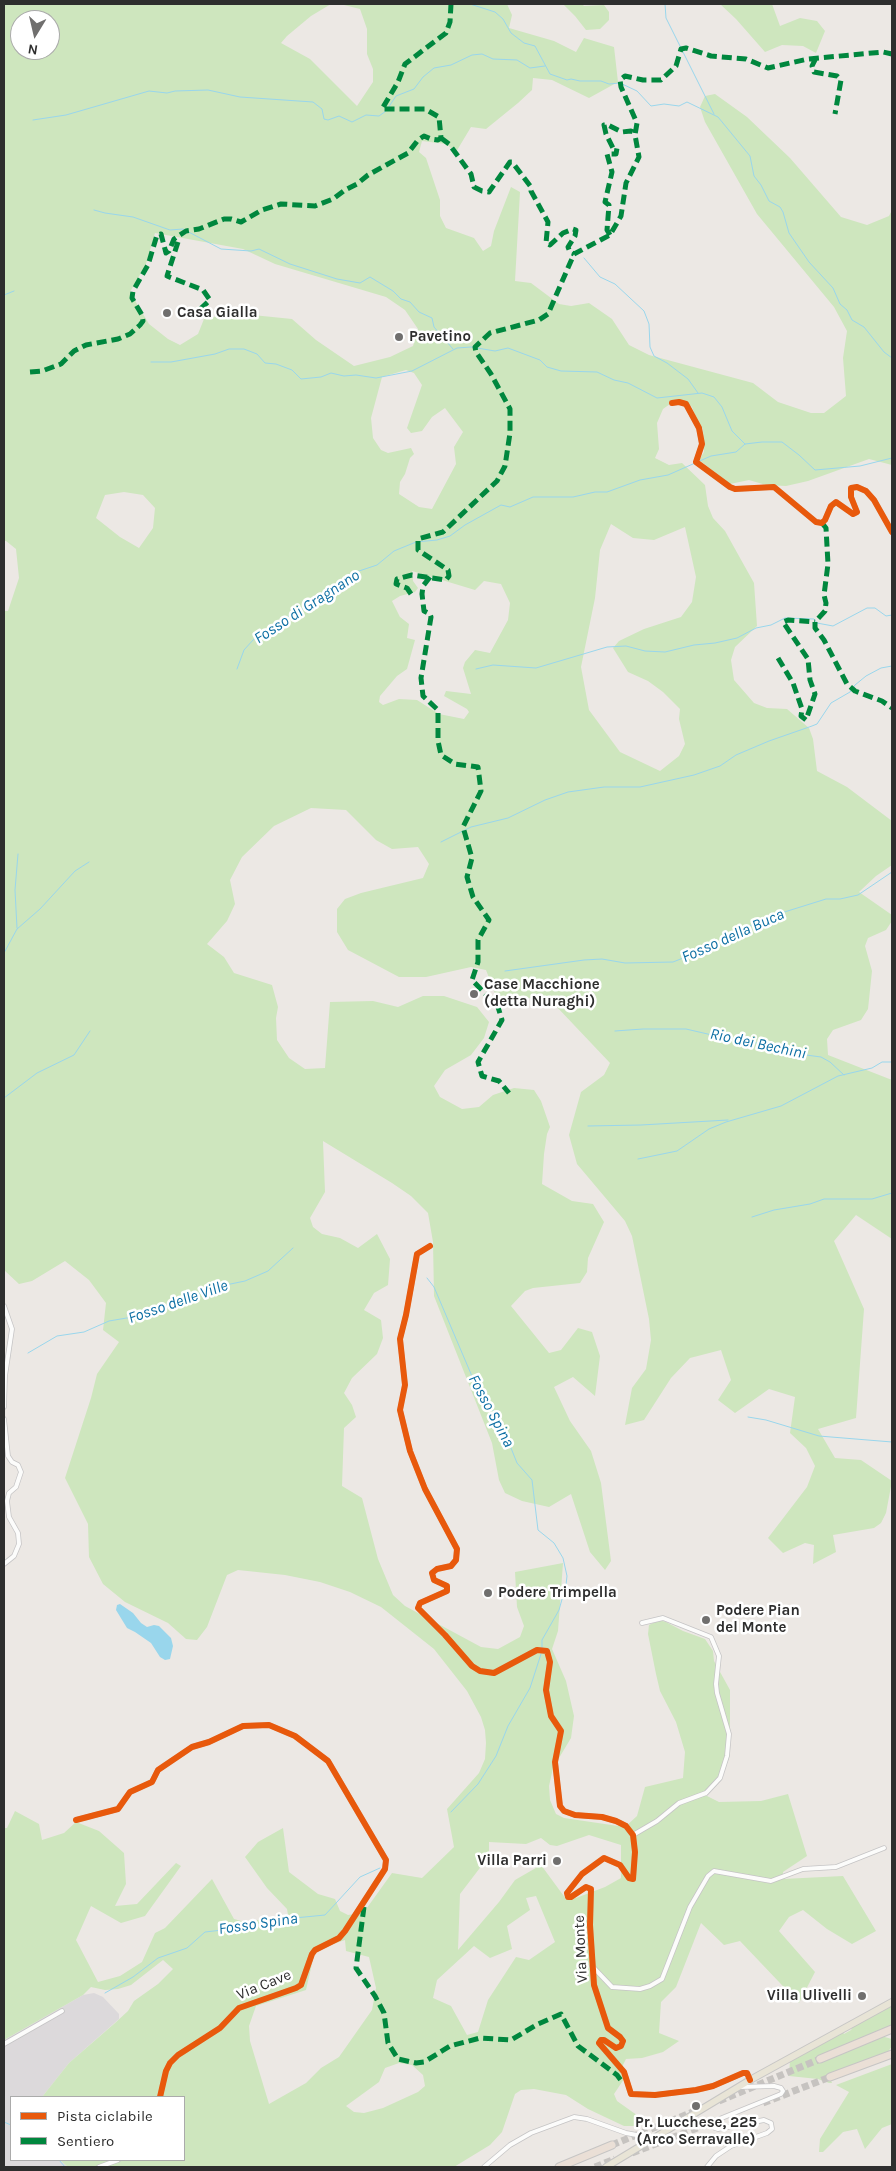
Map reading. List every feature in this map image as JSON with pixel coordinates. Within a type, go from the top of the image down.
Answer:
[{"type":"highway","points":[[820,2059],[892,2029]]},
{"type":"highway","points":[[830,2077],[892,2054]]},
{"type":"highway","points":[[559,2167],[612,2145]]},
{"type":"main road","points":[[606,2167],[750,2080],[892,2002]]},
{"type":"street","points":[[672,403],[686,404],[699,428],[702,444],[696,462],[730,487],[735,489],[774,486],[816,522],[822,523],[831,506],[836,502],[853,514],[857,512],[851,496],[851,488],[858,487],[866,491],[874,500],[892,532]]},
{"type":"street","points":[[430,1246],[416,1254],[406,1316],[400,1339],[405,1385],[400,1410],[413,1459],[425,1489],[457,1549],[456,1560],[451,1566],[437,1569],[432,1573],[434,1580],[447,1586],[447,1591],[420,1602],[418,1608],[445,1634],[472,1666],[480,1670],[494,1673],[537,1650],[547,1651],[550,1662],[546,1690],[551,1716],[561,1731],[555,1762],[560,1806],[564,1811],[575,1815],[602,1817],[616,1821],[626,1826],[633,1835],[658,1821],[679,1803],[706,1793],[720,1778],[727,1756],[729,1734],[717,1693],[716,1684],[720,1656],[711,1637],[663,1618],[642,1623]]},
{"type":"street","points":[[4,1306],[12,1329],[5,1376],[4,1407]]},
{"type":"street","points":[[4,1419],[8,1456],[12,1462],[18,1465],[22,1472],[16,1487],[9,1493],[7,1501],[9,1517],[18,1533],[19,1544],[14,1556],[4,1564]]},
{"type":"street","name":"Via Cave","points":[[76,1820],[118,1809],[130,1792],[152,1782],[158,1770],[192,1747],[209,1742],[243,1726],[269,1725],[295,1736],[328,1761],[370,1836],[386,1858],[386,1865],[364,1904],[339,1938],[314,1950],[301,1985],[239,2008],[220,2028],[178,2055],[170,2063],[166,2071],[160,2096]]},
{"type":"street","name":"Via Monte","points":[[633,1835],[635,1852],[633,1879],[629,1878],[620,1865],[604,1858],[582,1874],[567,1894],[568,1897],[571,1897],[584,1888],[590,1886],[592,1889],[590,1925],[594,1985],[606,2025],[610,2031],[623,2041],[621,2046],[616,2048],[602,2039],[599,2044],[624,2072],[631,2094],[655,2095],[700,2089],[741,2073],[747,2073],[750,2080]]},
{"type":"street","points":[[592,1966],[612,1987],[640,1989],[662,1979],[690,1908],[708,1876],[714,1871],[724,1871],[771,1881],[803,1869],[836,1868],[884,1848]]},
{"type":"street","points":[[4,2044],[62,2011]]},
{"type":"street","points":[[706,2167],[716,2156],[731,2146],[767,2133],[772,2129],[771,2123],[764,2120],[718,2129],[712,2127],[713,2123],[720,2118],[781,2094],[783,2091],[780,2087],[774,2086],[737,2088]]},
{"type":"street","points":[[484,2167],[510,2145],[531,2133],[574,2117],[588,2119],[626,2134],[653,2138]]},
{"type":"street","points":[[99,2167],[115,2161]]},
{"type":"shaded area","points":[[94,1993],[103,1997],[119,2014],[119,2019],[69,2063],[43,2096],[10,2096],[10,2161],[61,2161],[68,2167],[4,2167],[4,2040],[83,1995]]},
{"type":"green space","points":[[4,4],[331,4],[311,16],[281,43],[310,59],[357,106],[373,82],[373,69],[367,54],[367,29],[360,9],[340,4],[507,4],[512,15],[509,28],[554,41],[576,52],[584,38],[614,47],[618,82],[589,98],[552,80],[533,78],[532,90],[486,129],[471,127],[456,152],[446,144],[422,141],[419,152],[426,158],[440,200],[440,216],[446,228],[474,238],[483,251],[491,246],[494,231],[511,187],[520,192],[515,281],[531,283],[559,304],[571,306],[589,303],[612,319],[629,345],[649,355],[753,383],[778,402],[811,413],[824,413],[846,396],[843,358],[847,331],[834,307],[757,214],[705,122],[700,107],[705,96],[715,94],[747,117],[790,158],[841,217],[867,225],[889,216],[892,210],[892,465],[869,459],[808,481],[786,486],[766,485],[749,480],[730,484],[699,460],[704,452],[703,429],[697,421],[692,407],[686,402],[677,399],[663,409],[657,423],[659,449],[655,458],[669,465],[682,463],[705,485],[708,506],[713,518],[725,531],[754,583],[757,626],[735,647],[731,660],[734,680],[754,703],[767,708],[787,709],[809,728],[813,739],[817,771],[847,787],[892,821],[892,865],[876,876],[859,892],[892,915],[892,921],[886,930],[868,938],[865,946],[872,971],[868,1009],[861,1020],[833,1030],[827,1039],[828,1055],[892,1080],[892,1239],[856,1215],[834,1241],[864,1309],[856,1418],[818,1429],[835,1458],[861,1460],[892,1481],[886,1513],[881,1523],[874,1528],[833,1535],[836,1552],[813,1564],[814,1545],[805,1543],[783,1553],[768,1538],[807,1487],[815,1466],[806,1448],[790,1433],[795,1397],[769,1389],[735,1413],[718,1400],[731,1380],[721,1350],[690,1358],[671,1378],[644,1420],[625,1425],[632,1388],[646,1369],[651,1340],[649,1319],[632,1236],[625,1221],[577,1164],[569,1135],[581,1092],[604,1075],[610,1063],[556,1006],[526,997],[496,996],[486,970],[471,967],[426,977],[399,977],[348,950],[337,932],[337,909],[345,899],[361,893],[423,878],[429,864],[418,847],[392,849],[376,840],[346,810],[311,808],[274,826],[242,857],[230,880],[235,904],[227,921],[207,944],[224,957],[234,973],[272,985],[278,1007],[276,1018],[277,1040],[289,1058],[305,1069],[325,1068],[330,1002],[373,1001],[398,1007],[423,996],[444,996],[477,1007],[489,1022],[484,1038],[471,1055],[445,1070],[434,1086],[440,1097],[462,1109],[479,1107],[493,1095],[514,1088],[534,1090],[541,1101],[550,1127],[544,1154],[542,1184],[572,1201],[593,1204],[604,1222],[588,1258],[587,1272],[580,1283],[533,1288],[525,1291],[511,1306],[549,1353],[561,1350],[578,1328],[592,1332],[600,1356],[595,1396],[573,1377],[554,1387],[570,1421],[591,1451],[601,1483],[611,1561],[605,1570],[590,1552],[571,1494],[549,1507],[522,1501],[505,1493],[499,1480],[492,1443],[434,1296],[433,1242],[428,1213],[411,1196],[323,1141],[325,1192],[310,1218],[313,1227],[322,1234],[340,1238],[358,1248],[377,1234],[390,1259],[388,1285],[374,1293],[364,1310],[381,1320],[383,1338],[377,1354],[352,1378],[344,1393],[352,1405],[356,1417],[344,1428],[342,1486],[362,1498],[378,1559],[393,1595],[405,1606],[481,1647],[498,1649],[520,1637],[524,1626],[517,1607],[515,1572],[563,1563],[558,1631],[552,1649],[566,1681],[574,1716],[571,1738],[553,1768],[549,1786],[550,1800],[556,1814],[564,1818],[625,1827],[637,1816],[645,1787],[683,1778],[685,1752],[676,1722],[660,1691],[648,1634],[649,1625],[659,1620],[705,1639],[713,1651],[714,1661],[730,1690],[730,1755],[721,1780],[705,1795],[719,1802],[761,1801],[788,1794],[807,1856],[783,1872],[783,1879],[843,1876],[876,1931],[852,1944],[827,1929],[803,1910],[789,1917],[779,1931],[815,1972],[799,2003],[740,1941],[724,1945],[701,1923],[676,1987],[661,2002],[659,2033],[679,2041],[663,2052],[642,2058],[626,2059],[622,2067],[624,2079],[614,2094],[617,2101],[648,2123],[624,2126],[588,2109],[566,2095],[534,2089],[521,2090],[515,2094],[502,2132],[490,2145],[454,2167],[68,2167],[61,2161],[185,2161],[185,2096],[43,2096],[69,2063],[128,2011],[134,2001],[158,1984],[173,1969],[163,1960],[131,1985],[105,1990],[91,1987],[83,1995],[4,2040],[4,1828],[7,1828],[15,1811],[39,1824],[42,1840],[64,1833],[76,1822],[99,1831],[124,1853],[126,1884],[115,1906],[137,1904],[176,1863],[181,1866],[145,1916],[121,1923],[91,1906],[76,1940],[98,1982],[120,1976],[142,1962],[155,1933],[165,1928],[212,1879],[234,1919],[245,1922],[288,1915],[287,1909],[267,1888],[245,1857],[258,1842],[283,1828],[289,1872],[318,1894],[335,1899],[340,1911],[348,1915],[364,1912],[392,1873],[422,1878],[454,1847],[447,1809],[479,1773],[485,1759],[486,1743],[481,1717],[467,1691],[434,1649],[381,1607],[350,1592],[320,1582],[285,1575],[238,1570],[227,1575],[207,1627],[197,1640],[186,1639],[168,1623],[125,1602],[103,1584],[89,1557],[88,1524],[65,1478],[97,1374],[119,1342],[103,1330],[106,1303],[89,1280],[65,1261],[32,1281],[19,1284],[4,1270],[4,611],[8,611],[19,578],[16,549],[4,541]],"holes":[[[155,233],[243,249],[275,264],[386,297],[405,310],[418,329],[413,346],[390,357],[354,366],[316,340],[292,319],[233,313],[204,319],[198,334],[180,345],[168,339],[149,324],[130,292],[146,264]],[[406,370],[414,373],[422,385],[407,428],[411,433],[422,431],[432,417],[445,408],[463,432],[454,447],[456,464],[432,509],[419,507],[399,494],[400,482],[405,474],[410,458],[414,454],[411,448],[388,453],[381,450],[373,438],[371,418],[382,377]],[[124,492],[143,495],[155,508],[153,528],[139,548],[120,537],[96,518],[105,495]],[[611,524],[633,538],[654,540],[685,527],[696,577],[692,602],[681,617],[644,629],[619,641],[613,648],[628,672],[648,681],[663,692],[680,709],[679,719],[685,744],[679,756],[660,771],[620,752],[589,710],[581,667],[595,598],[600,550]],[[412,571],[475,590],[484,581],[501,584],[510,603],[508,620],[490,653],[475,650],[465,662],[463,668],[471,694],[446,691],[444,696],[467,709],[469,712],[464,719],[439,714],[417,700],[399,699],[383,705],[379,702],[380,696],[397,676],[407,669],[415,640],[407,638],[409,624],[400,617],[392,601],[400,596],[415,592],[418,588],[413,581]],[[589,1835],[621,1845],[621,1878],[605,1887],[576,1898],[566,1899],[541,1865],[515,1880],[458,1950],[460,1894],[489,1856],[489,1842],[526,1844],[541,1838],[550,1845],[557,1846]],[[536,1896],[555,1942],[529,1960],[516,1957],[488,2000],[478,2032],[467,2035],[451,2006],[433,1998],[437,1980],[474,1946],[490,1958],[512,1949],[507,1926],[530,1910],[526,1898]],[[345,1940],[346,1951],[369,1957],[376,1988],[372,2010],[339,2057],[321,2068],[306,2083],[269,2104],[250,2041],[249,2026],[256,2006],[306,1990],[314,1955],[322,1948]],[[399,2063],[412,2065],[423,2075],[425,2086],[418,2092],[383,2108],[364,2113],[354,2112],[346,2106],[379,2082],[385,2068]]]},
{"type":"green space","points":[[563,4],[604,5],[609,12],[609,20],[600,29],[586,30]]},
{"type":"green space","points":[[720,4],[772,4],[780,26],[800,18],[817,21],[825,31],[816,53],[803,46],[782,45],[765,52]]},
{"type":"green space","points":[[892,2005],[892,2025],[818,2056],[820,2062],[881,2036],[892,2039],[892,2046],[888,2052],[829,2076],[832,2083],[818,2079],[789,2076],[790,2060],[843,2032],[844,2034]]},
{"type":"green space","points":[[892,2064],[892,2124],[882,2128],[865,2149],[857,2129],[843,2132],[823,2152],[819,2152],[820,2139],[849,2092],[836,2085]]},
{"type":"water","points":[[120,1604],[133,1613],[147,1627],[159,1626],[171,1638],[173,1646],[170,1659],[165,1660],[160,1657],[151,1643],[127,1628],[116,1610],[117,1605]]},
{"type":"waterway","points":[[470,4],[495,12],[503,19],[511,33],[524,43],[535,46],[550,74],[567,80],[601,81],[609,84],[620,83],[637,91],[651,106],[664,104],[679,106],[687,102],[718,117],[750,156],[754,176],[769,201],[780,207],[789,233],[809,262],[833,288],[840,304],[847,310],[852,320],[864,327],[884,352],[892,358]]},
{"type":"waterway","points":[[665,4],[666,18],[714,114]]},
{"type":"waterway","points":[[33,120],[66,115],[149,91],[167,93],[208,90],[240,97],[313,102],[322,109],[324,119],[328,120],[339,116],[352,122],[366,115],[379,116],[386,111],[396,96],[414,89],[423,77],[434,68],[451,65],[472,55],[482,54],[493,59],[517,60],[530,68],[545,66]]},
{"type":"waterway","points":[[94,210],[133,217],[170,230],[183,229],[221,249],[251,251],[259,249],[290,264],[337,279],[360,283],[370,277],[393,291],[401,299],[410,302],[419,312],[432,318],[434,327],[453,349]]},
{"type":"waterway","points":[[584,258],[600,277],[615,284],[644,311],[649,324],[650,347],[654,356],[688,379],[698,393]]},
{"type":"waterway","points":[[4,295],[14,291]]},
{"type":"waterway","points":[[151,362],[171,362],[215,354],[229,349],[244,349],[257,354],[265,363],[276,364],[292,370],[301,379],[321,377],[331,373],[344,376],[356,375],[376,378],[412,371],[457,348],[471,347],[495,351],[508,348],[540,360],[547,367],[561,371],[597,372],[614,380],[628,383],[657,398],[702,393],[714,397],[722,407],[732,431],[745,444]]},
{"type":"waterway","name":"Fosso di Gragnano","points":[[237,669],[244,650],[253,640],[277,622],[306,607],[336,587],[350,574],[377,565],[394,551],[416,542],[437,540],[450,536],[465,525],[501,505],[510,507],[533,497],[573,497],[595,492],[607,492],[640,480],[668,475],[711,456],[736,452],[745,444],[782,442],[815,470],[860,466],[892,458]]},
{"type":"waterway","points":[[476,669],[493,665],[536,668],[607,647],[626,646],[645,651],[665,652],[737,638],[756,628],[771,625],[785,618],[814,619],[817,623],[833,626],[867,608],[875,608],[886,616],[892,615]]},
{"type":"waterway","name":"Fosso di Gragnano","points":[[441,842],[471,827],[508,818],[545,800],[568,792],[604,787],[640,787],[694,775],[720,766],[736,755],[817,724],[831,703],[850,692],[866,676],[881,668],[892,666]]},
{"type":"waterway","points":[[17,928],[15,890],[18,854]]},
{"type":"waterway","points":[[4,953],[17,929],[40,909],[75,871],[89,862]]},
{"type":"waterway","name":"Fosso della Buca","points":[[505,971],[602,959],[625,963],[673,962],[721,943],[762,919],[826,899],[840,899],[858,895],[892,872]]},
{"type":"waterway","name":"Rio dei Bechini","points":[[615,1031],[686,1029],[738,1041],[775,1045],[791,1053],[821,1057],[830,1062],[844,1075]]},
{"type":"waterway","points":[[4,1098],[37,1073],[74,1055],[90,1031]]},
{"type":"waterway","points":[[638,1159],[677,1151],[709,1129],[781,1106],[838,1076],[872,1068],[882,1062],[892,1062]]},
{"type":"waterway","points":[[588,1126],[728,1120]]},
{"type":"waterway","points":[[752,1217],[824,1199],[872,1199],[892,1193]]},
{"type":"waterway","name":"Fosso delle Ville","points":[[28,1353],[57,1336],[84,1332],[109,1321],[150,1314],[216,1287],[245,1281],[268,1271],[293,1248]]},
{"type":"waterway","name":"Fosso Spina","points":[[427,1278],[434,1287],[474,1381],[501,1423],[517,1463],[532,1480],[538,1530],[554,1543],[563,1558],[567,1576],[566,1585],[559,1610],[542,1640],[542,1650]]},
{"type":"waterway","points":[[748,1417],[766,1420],[819,1436],[892,1442]]},
{"type":"waterway","name":"Fosso Spina","points":[[451,1812],[478,1784],[496,1756],[508,1726],[530,1688],[541,1654]]},
{"type":"waterway","name":"Fosso Spina","points":[[105,1993],[133,1977],[158,1958],[187,1948],[205,1932],[257,1926],[274,1920],[325,1915],[360,1877],[380,1868]]},
{"type":"waterway","points":[[4,2122],[10,2125]]},
{"type":"waterway","points":[[60,2161],[65,2167]]},
{"type":"tunnel","points":[[719,2101],[820,2059]]},
{"type":"tunnel","points":[[763,2103],[830,2077]]},
{"type":"tunnel","points":[[612,2145],[695,2111]]},
{"type":"tunnel","points":[[632,2153],[718,2120]]},
{"type":"tunnel","points":[[595,2167],[615,2159]]},
{"type":"marked path","points":[[30,372],[42,371],[61,364],[74,351],[86,345],[118,339],[130,334],[140,325],[143,321],[142,315],[132,298],[133,291],[148,265],[157,235],[161,234],[166,253],[169,251],[174,239],[186,231],[199,229],[224,219],[241,222],[262,210],[281,204],[315,206],[333,199],[368,175],[408,153],[418,140],[424,136],[438,140],[441,138],[439,117],[425,109],[382,109],[398,82],[405,64],[446,33],[450,22],[451,4]]},
{"type":"marked path","points":[[411,594],[407,588],[396,584],[397,579],[412,575],[446,580],[449,576],[448,570],[418,550],[418,539],[443,532],[497,481],[505,466],[510,433],[510,409],[491,374],[476,352],[475,347],[490,333],[539,320],[548,314],[574,254],[610,235],[621,216],[626,183],[639,157],[635,135],[637,123],[621,87],[620,80],[625,76],[643,80],[661,80],[676,66],[681,49],[686,48],[711,56],[746,59],[768,68],[808,59],[883,52],[892,54]]},
{"type":"marked path","points":[[816,58],[812,66],[814,72],[837,76],[841,80],[835,114]]},
{"type":"marked path","points":[[610,235],[607,230],[609,205],[605,202],[612,172],[607,154],[616,154],[617,148],[613,148],[604,125],[622,132],[631,131],[636,133]]},
{"type":"marked path","points":[[441,138],[449,144],[471,174],[474,187],[482,191],[489,192],[510,162],[512,162],[531,187],[531,191],[548,222],[546,243],[550,245],[563,233],[573,229],[576,230],[575,236],[568,247],[570,252],[574,254]]},
{"type":"marked path","points":[[178,242],[167,276],[203,290],[210,300],[198,311],[179,315]]},
{"type":"marked path","points":[[822,523],[826,528],[828,564],[824,595],[826,603],[825,611],[815,622],[815,628],[824,640],[847,684],[855,691],[882,701],[892,708]]},
{"type":"marked path","points":[[430,577],[423,586],[422,594],[424,611],[430,614],[431,617],[421,678],[423,696],[438,710],[438,741],[441,755],[455,764],[478,767],[481,791],[463,827],[472,858],[467,877],[473,897],[489,920],[478,940],[478,962],[472,980],[498,1007],[502,1020],[478,1062],[482,1076],[499,1081],[509,1093]]},
{"type":"marked path","points":[[778,658],[793,683],[802,709],[801,716],[806,720],[815,694],[810,680],[808,659],[783,622],[788,620],[815,622]]},
{"type":"marked path","points":[[364,1907],[356,1968],[384,2013],[388,2043],[398,2059],[416,2063],[424,2062],[450,2046],[480,2038],[511,2040],[538,2024],[561,2014],[578,2046],[617,2075],[623,2083]]},
{"type":"cycle path","points":[[672,403],[686,404],[699,428],[702,444],[696,462],[730,487],[735,489],[774,487],[816,522],[822,523],[831,506],[836,502],[853,514],[857,512],[851,497],[851,488],[857,487],[866,491],[874,500],[892,532]]},
{"type":"cycle path","points":[[430,1246],[417,1254],[400,1339],[405,1385],[400,1410],[410,1451],[425,1489],[457,1549],[456,1560],[451,1566],[437,1569],[432,1573],[434,1580],[447,1586],[447,1591],[420,1603],[418,1608],[472,1666],[480,1671],[494,1673],[537,1650],[547,1651],[550,1662],[546,1690],[551,1716],[561,1731],[555,1762],[560,1806],[564,1811],[575,1815],[602,1817],[616,1821],[626,1826],[633,1835],[635,1852],[633,1879],[629,1878],[620,1865],[604,1858],[582,1874],[567,1893],[568,1897],[571,1897],[586,1887],[591,1889],[590,1925],[594,1985],[608,2028],[623,2041],[621,2046],[616,2048],[604,2040],[601,2040],[599,2043],[624,2072],[631,2094],[655,2095],[696,2090],[713,2086],[743,2073],[747,2073],[750,2080]]},
{"type":"cycle path","points":[[76,1820],[118,1809],[130,1792],[152,1782],[158,1770],[192,1747],[209,1742],[243,1726],[269,1725],[295,1736],[328,1761],[386,1860],[385,1869],[345,1931],[339,1938],[315,1950],[312,1954],[301,1985],[239,2008],[220,2028],[178,2055],[170,2063],[166,2071],[160,2096]]},
{"type":"place","name":"Casa Gialla","points":[[167,313]]},
{"type":"place","name":"Pavetino","points":[[399,337]]},
{"type":"place","name":"Case Macchione (detta Nuraghi)","points":[[474,994]]},
{"type":"place","name":"Podere Trimpella","points":[[488,1593]]},
{"type":"place","name":"Podere Pian del Monte","points":[[706,1620]]},
{"type":"place","name":"Villa Parri","points":[[557,1861]]},
{"type":"place","name":"Villa Ulivelli","points":[[862,1996]]},
{"type":"place","name":"Pr. Lucchese, 225 (Arco Serravalle)","points":[[696,2106]]}]
